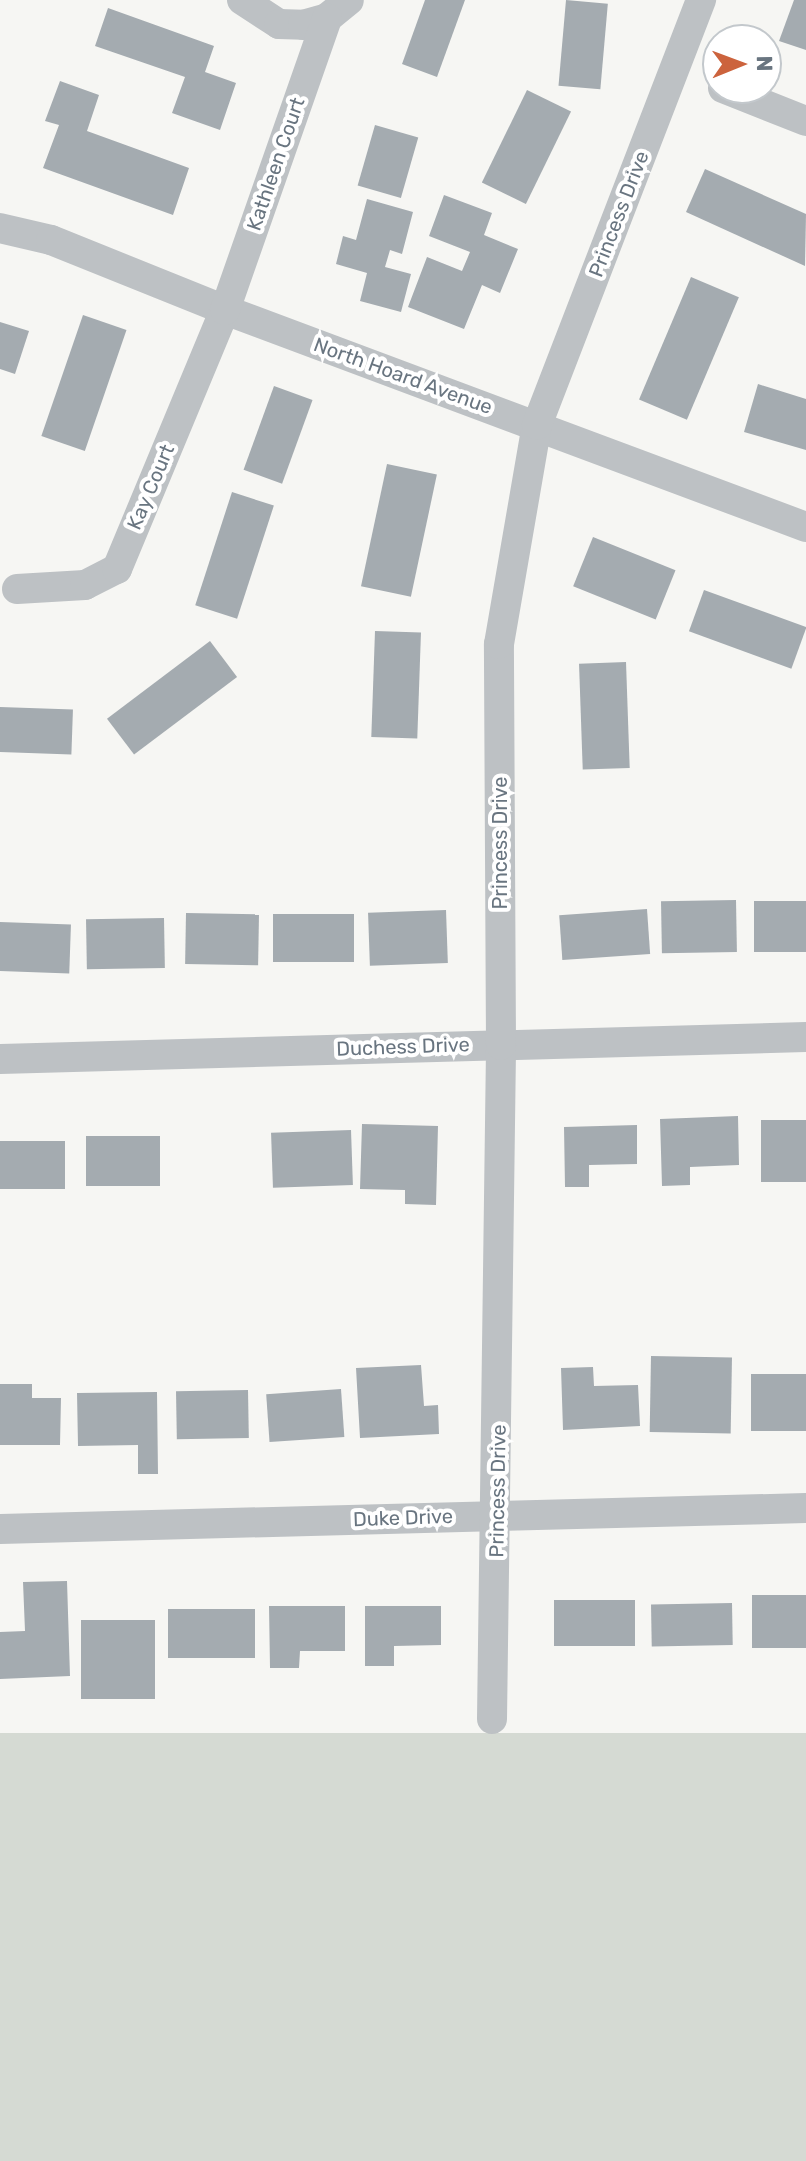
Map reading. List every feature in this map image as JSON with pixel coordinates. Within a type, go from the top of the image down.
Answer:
[{"type":"street","name":"Kathleen Court","points":[[242,0],[279,24],[303,25],[338,9]]},
{"type":"street","name":"Princess Drive","points":[[492,1719],[498,1515],[501,1045],[499,644],[537,425],[701,0]]},
{"type":"street","name":"Kathleen Court","points":[[225,310],[338,9]]},
{"type":"street","points":[[676,69],[702,80]]},
{"type":"street","points":[[763,104],[806,121]]},
{"type":"street","name":"North Hoard Avenue","points":[[0,228],[51,240],[225,310],[806,527]]},
{"type":"street","name":"Kay Court","points":[[17,589],[85,585],[117,569],[225,310]]},
{"type":"street","name":"Duchess Drive","points":[[0,1059],[806,1037]]},
{"type":"street","name":"Duke Drive","points":[[0,1529],[806,1508]]},
{"type":"shaded area","points":[[0,1733],[806,1733],[806,2161],[0,2161]]},
{"type":"building","points":[[425,0],[465,0],[437,77],[402,64]]},
{"type":"building","points":[[566,0],[608,4],[600,89],[559,86]]},
{"type":"building","points":[[794,0],[806,0],[806,50],[782,42],[782,33]]},
{"type":"building","points":[[108,8],[214,46],[205,72],[236,83],[220,130],[172,113],[185,77],[95,46]]},
{"type":"building","points":[[60,81],[99,95],[87,131],[189,168],[173,215],[43,168],[59,125],[45,121]]},
{"type":"building","points":[[527,90],[571,111],[526,204],[482,183]]},
{"type":"building","points":[[375,125],[418,137],[401,198],[358,186]]},
{"type":"building","points":[[705,169],[806,214],[805,266],[686,212]]},
{"type":"building","points":[[444,195],[492,213],[484,235],[518,249],[500,293],[482,285],[464,329],[408,307],[427,257],[462,271],[470,252],[429,236]]},
{"type":"building","points":[[367,199],[413,212],[402,254],[390,250],[385,267],[411,274],[401,312],[360,301],[367,273],[336,264],[343,236],[356,240]]},
{"type":"building","points":[[691,277],[739,297],[687,420],[639,399]]},
{"type":"building","points":[[83,315],[126,330],[85,451],[41,436]]},
{"type":"building","points":[[0,322],[29,331],[15,374],[0,369]]},
{"type":"building","points":[[758,384],[806,399],[806,450],[744,432]]},
{"type":"building","points":[[274,386],[313,400],[282,484],[244,470]]},
{"type":"building","points":[[387,464],[437,475],[411,597],[361,586]]},
{"type":"building","points":[[232,492],[274,506],[237,619],[195,605]]},
{"type":"building","points":[[593,537],[676,570],[656,619],[573,586]]},
{"type":"building","points":[[704,590],[806,627],[791,669],[689,631]]},
{"type":"building","points":[[375,631],[421,633],[417,739],[371,737]]},
{"type":"building","points":[[210,641],[237,677],[134,755],[107,719]]},
{"type":"building","points":[[626,662],[630,768],[583,770],[579,664]]},
{"type":"building","points":[[0,707],[73,710],[71,755],[0,752]]},
{"type":"building","points":[[736,900],[737,952],[662,953],[661,901]]},
{"type":"building","points":[[754,901],[806,901],[806,952],[754,952]]},
{"type":"building","points":[[647,909],[650,954],[562,960],[559,915]]},
{"type":"building","points":[[446,910],[448,963],[370,966],[368,913]]},
{"type":"building","points":[[186,913],[259,914],[258,965],[185,964]]},
{"type":"building","points":[[273,914],[354,914],[354,962],[273,962]]},
{"type":"building","points":[[164,918],[165,968],[87,969],[86,919]]},
{"type":"building","points":[[0,922],[71,924],[69,973],[0,971]]},
{"type":"building","points":[[738,1116],[739,1165],[690,1167],[690,1185],[662,1186],[660,1119]]},
{"type":"building","points":[[761,1120],[806,1120],[806,1182],[761,1182]]},
{"type":"building","points":[[362,1124],[438,1126],[436,1205],[405,1204],[405,1190],[360,1189]]},
{"type":"building","points":[[637,1125],[637,1164],[589,1165],[589,1187],[565,1187],[564,1127]]},
{"type":"building","points":[[351,1130],[353,1185],[273,1188],[271,1133]]},
{"type":"building","points":[[86,1136],[160,1136],[160,1186],[86,1186]]},
{"type":"building","points":[[0,1141],[65,1141],[65,1189],[0,1189]]},
{"type":"building","points":[[651,1356],[732,1357],[731,1433],[650,1432]]},
{"type":"building","points":[[421,1365],[424,1406],[438,1405],[439,1434],[360,1438],[356,1368]]},
{"type":"building","points":[[593,1367],[594,1386],[638,1385],[640,1426],[563,1430],[561,1368]]},
{"type":"building","points":[[751,1374],[806,1374],[806,1431],[751,1431]]},
{"type":"building","points":[[0,1384],[32,1384],[32,1398],[61,1398],[60,1445],[0,1445]]},
{"type":"building","points":[[341,1389],[344,1437],[270,1442],[266,1394]]},
{"type":"building","points":[[248,1390],[249,1438],[177,1439],[176,1391]]},
{"type":"building","points":[[157,1392],[158,1474],[138,1474],[138,1445],[78,1446],[77,1393]]},
{"type":"building","points":[[67,1581],[70,1676],[0,1679],[0,1632],[25,1631],[23,1582]]},
{"type":"building","points":[[752,1595],[806,1595],[806,1648],[752,1648]]},
{"type":"building","points":[[554,1600],[635,1600],[635,1646],[554,1646]]},
{"type":"building","points":[[732,1603],[733,1645],[652,1646],[651,1604]]},
{"type":"building","points":[[269,1606],[345,1606],[345,1651],[300,1651],[299,1668],[270,1668]]},
{"type":"building","points":[[365,1606],[441,1606],[441,1645],[394,1646],[394,1666],[365,1666]]},
{"type":"building","points":[[168,1609],[255,1609],[255,1658],[168,1658]]},
{"type":"building","points":[[81,1620],[155,1620],[155,1699],[81,1699]]}]
